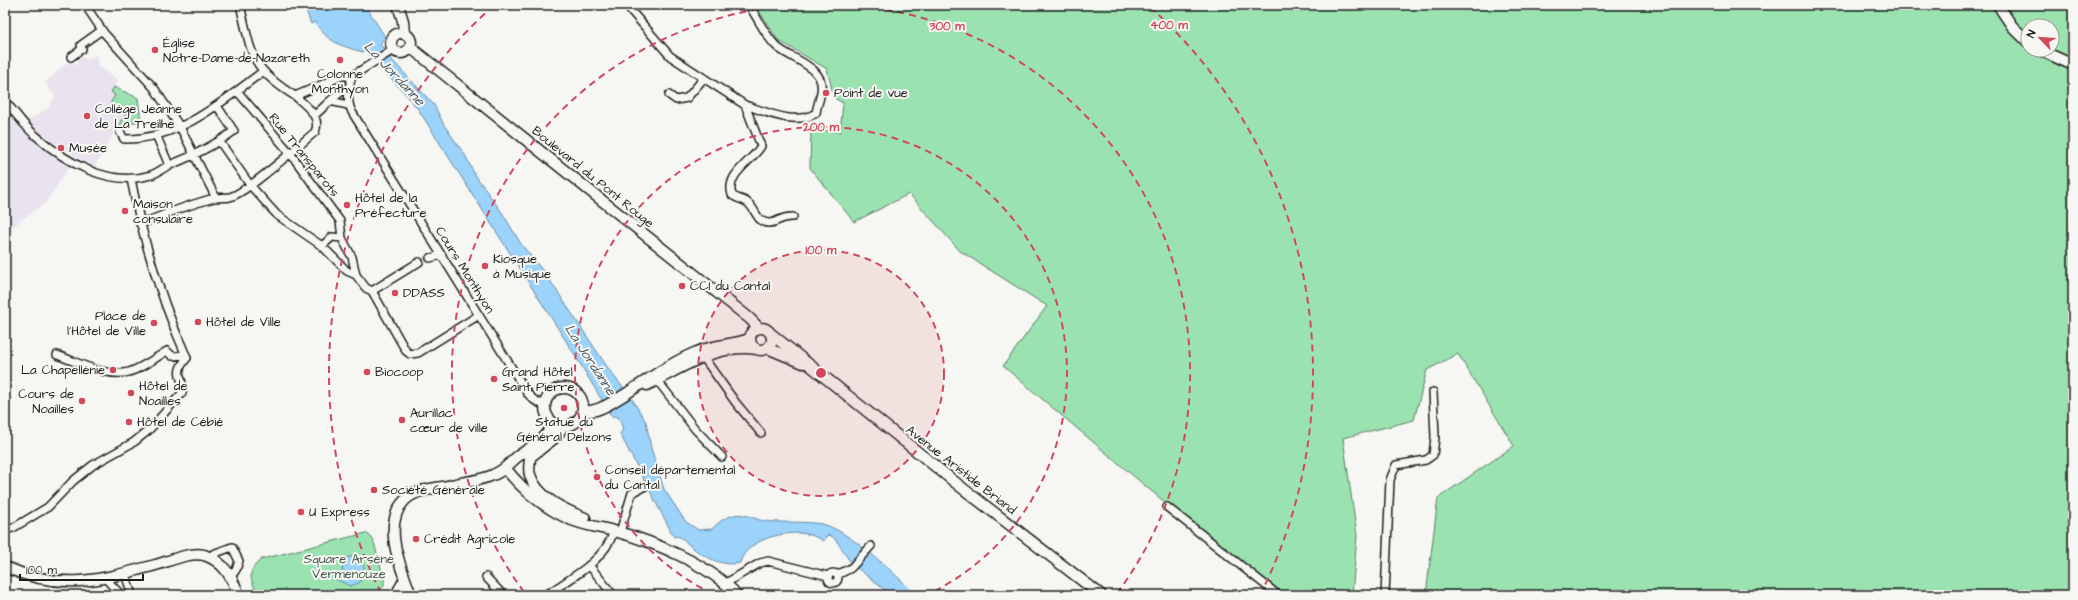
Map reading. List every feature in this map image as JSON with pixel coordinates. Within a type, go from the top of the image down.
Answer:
[{"type":"main road","points":[[1998,5],[2012,26],[2020,34]]},
{"type":"main road","points":[[400,6],[404,34]]},
{"type":"main road","points":[[397,34],[404,34],[409,38],[410,47],[402,54],[391,51],[392,39],[397,34]]},
{"type":"main road","name":"Boulevard du Pont Rouge","points":[[410,47],[738,309],[759,328]]},
{"type":"main road","points":[[2058,58],[2073,65]]},
{"type":"main road","points":[[759,328],[766,330],[770,334],[772,342],[762,349],[752,345],[750,339],[753,332],[759,328]]},
{"type":"main road","name":"Avenue Aristide Briand","points":[[770,334],[796,353],[806,364],[1101,595]]},
{"type":"main road","name":"Avenue Aristide Briand","points":[[582,412],[600,409],[654,378],[693,353],[711,347],[750,339]]},
{"type":"main road","points":[[706,356],[709,352],[729,347],[739,342]]},
{"type":"main road","name":"Avenue Aristide Briand","points":[[654,378],[706,356],[743,348],[762,349],[806,364]]},
{"type":"main road","points":[[684,365],[693,353]]},
{"type":"main road","points":[[558,389],[569,389],[575,392],[582,401],[582,412],[575,423],[563,426],[553,423],[548,418],[545,406],[549,395],[553,392],[558,389]]},
{"type":"main road","points":[[506,469],[516,457],[548,435],[553,423]]},
{"type":"main road","points":[[410,595],[393,529],[398,512],[406,500],[417,494],[433,489],[491,476],[513,467],[530,457],[557,436],[563,426]]},
{"type":"main road","points":[[530,457],[530,475],[536,487],[563,509],[700,566],[726,583],[737,595]]},
{"type":"main road","points":[[506,469],[518,483],[554,512],[569,519],[617,531]]},
{"type":"main road","points":[[5,567],[22,574],[68,582],[106,579],[196,555],[211,558],[224,568],[231,576],[239,595]]},
{"type":"main road","points":[[396,595],[405,579]]},
{"type":"street","points":[[85,5],[103,32],[154,88],[180,127],[216,198]]},
{"type":"street","points":[[140,224],[216,198],[230,197],[250,185],[315,132],[317,128],[315,115],[295,96],[262,72],[254,59],[240,5]]},
{"type":"street","points":[[626,5],[670,56],[745,105],[785,117],[808,118],[816,113],[822,90],[820,78],[810,67],[773,43],[749,5]]},
{"type":"street","points":[[71,57],[82,49],[81,45],[103,32]]},
{"type":"street","points":[[295,96],[342,76],[352,76],[391,51]]},
{"type":"street","points":[[120,132],[124,139],[139,140],[157,136],[180,127],[217,106],[262,72]]},
{"type":"street","points":[[330,101],[348,105],[348,88],[352,76]]},
{"type":"street","points":[[669,95],[676,100],[688,98],[704,78]]},
{"type":"street","points":[[315,115],[342,91],[348,88]]},
{"type":"street","name":"Rue Transparots","points":[[237,91],[290,153],[340,221],[342,238],[352,257],[356,275]]},
{"type":"street","points":[[5,101],[34,134],[56,153],[90,171],[112,177],[131,179],[152,175],[169,165],[194,156],[220,142],[234,131],[217,106]]},
{"type":"street","name":"Cours Monthyon","points":[[348,105],[528,394],[534,400],[545,406]]},
{"type":"street","points":[[745,105],[761,146],[757,153],[743,165],[733,179],[730,189],[732,196],[750,204],[758,218],[766,223],[773,222],[784,216],[793,217]]},
{"type":"street","points":[[157,136],[169,165]]},
{"type":"street","points":[[220,142],[250,185],[277,215],[322,246],[347,271],[356,275],[363,286],[372,291],[409,356],[418,353],[479,315]]},
{"type":"street","points":[[6,528],[13,528],[48,507],[74,481],[94,466],[134,442],[149,430],[182,393],[183,388],[178,377],[179,369],[187,358],[166,309],[140,224],[131,179]]},
{"type":"street","points":[[322,246],[332,237],[342,238]]},
{"type":"street","points":[[430,258],[442,255]]},
{"type":"street","points":[[372,291],[419,262]]},
{"type":"street","points":[[57,355],[103,371],[122,373],[130,372],[167,351],[172,356],[186,355]]},
{"type":"street","points":[[706,356],[706,361],[736,403],[761,433]]},
{"type":"street","points":[[654,378],[695,429],[722,457]]},
{"type":"street","points":[[1385,595],[1390,480],[1394,468],[1399,463],[1426,460],[1434,455],[1435,437],[1433,392]]},
{"type":"street","points":[[546,595],[589,566],[603,553],[617,531],[632,493],[645,486]]},
{"type":"street","points":[[1167,507],[1278,595]]},
{"type":"street","points":[[211,558],[213,554],[232,546],[239,562],[236,570],[231,576]]},
{"type":"street","points":[[726,583],[760,563],[768,561],[828,576],[832,573],[837,575],[851,568],[871,546]]},
{"type":"street","points":[[589,566],[613,595]]},
{"type":"street","points":[[125,574],[132,595]]},
{"type":"street","points":[[486,577],[502,595]]},
{"type":"street","points":[[106,579],[121,595]]},
{"type":"shaded area","name":"Collège Jeanne de La Treilhe","points":[[96,55],[99,66],[119,81],[114,87],[138,98],[141,121],[128,124],[129,137],[119,136],[114,132],[94,168],[37,132],[27,121],[47,109],[55,97],[45,82],[69,61],[76,65],[81,56],[88,60]]},
{"type":"shaded area","points":[[14,117],[40,147],[70,166],[46,202],[5,232],[5,123]]},
{"type":"green space","points":[[755,5],[2073,5],[2073,595],[1426,595],[1438,498],[1514,446],[1458,354],[1427,370],[1414,420],[1343,438],[1357,536],[1352,595],[1284,595],[1162,500],[1003,366],[1047,306],[960,251],[909,194],[854,222],[810,168],[811,129],[840,132],[843,103],[834,98],[827,69],[778,40]]},
{"type":"green space","points":[[114,87],[138,98],[141,121],[128,124],[128,127],[122,129],[118,126],[125,114],[110,104],[115,95],[111,92]]},
{"type":"green space","name":"Square Arsène Vermenouze","points":[[366,533],[373,539],[384,579],[384,585],[378,594],[258,595],[251,576],[254,567],[262,559]]},
{"type":"water","name":"La Jordanne","points":[[304,5],[365,5],[385,37],[380,44],[393,61],[434,105],[444,125],[465,155],[475,175],[503,214],[521,244],[547,276],[610,371],[632,399],[646,422],[651,448],[664,489],[685,521],[698,530],[712,529],[726,518],[739,514],[764,521],[822,524],[845,535],[872,554],[916,595],[891,595],[851,563],[836,540],[830,535],[826,536],[824,541],[814,536],[798,533],[789,533],[768,538],[758,542],[750,548],[740,563],[734,564],[715,561],[698,552],[680,537],[674,537],[620,434],[623,429],[619,418],[615,416],[612,417],[573,352],[418,109],[365,50],[363,52],[341,45],[324,34],[315,22],[311,24]]},
{"type":"water","points":[[356,556],[362,562],[364,569],[363,576],[359,583],[350,586],[335,579],[343,574],[342,563],[345,558]]},
{"type":"tunnel","points":[[419,262],[430,258]]},
{"type":"place","name":"Église Notre-Dame-de-Nazareth","points":[[155,50]]},
{"type":"place","name":"Colonne Monthyon","points":[[340,60]]},
{"type":"place","name":"Point de vue","points":[[826,93]]},
{"type":"place","name":"Collège Jeanne de La Treilhe","points":[[87,116]]},
{"type":"place","name":"Musée","points":[[61,148]]},
{"type":"place","name":"Hôtel de la Préfecture","points":[[347,205]]},
{"type":"place","name":"Maison consulaire","points":[[125,211]]},
{"type":"place","name":"Kiosque à Musique","points":[[485,266]]},
{"type":"place","name":"CCI du Cantal","points":[[682,286]]},
{"type":"place","name":"DDASS","points":[[395,293]]},
{"type":"place","name":"Hôtel de Ville","points":[[198,322]]},
{"type":"place","name":"Place de l'Hôtel de Ville","points":[[154,323]]},
{"type":"place","name":"La Chapellénie","points":[[113,370]]},
{"type":"place","name":"Biocoop","points":[[367,372]]},
{"type":"place","name":"Grand Hôtel Saint Pierre","points":[[494,379]]},
{"type":"place","name":"Hôtel de Noailles","points":[[131,393]]},
{"type":"place","name":"Cours de Noailles","points":[[82,401]]},
{"type":"place","name":"Statue du Général Delzons","points":[[564,408]]},
{"type":"place","name":"Aurillac cœur de ville","points":[[402,420]]},
{"type":"place","name":"Hôtel de Cébié","points":[[129,422]]},
{"type":"place","name":"Conseil départemental du Cantal","points":[[597,477]]},
{"type":"place","name":"Société Générale","points":[[374,490]]},
{"type":"place","name":"U Express","points":[[301,512]]},
{"type":"place","name":"Crédit Agricole","points":[[416,539]]}]
